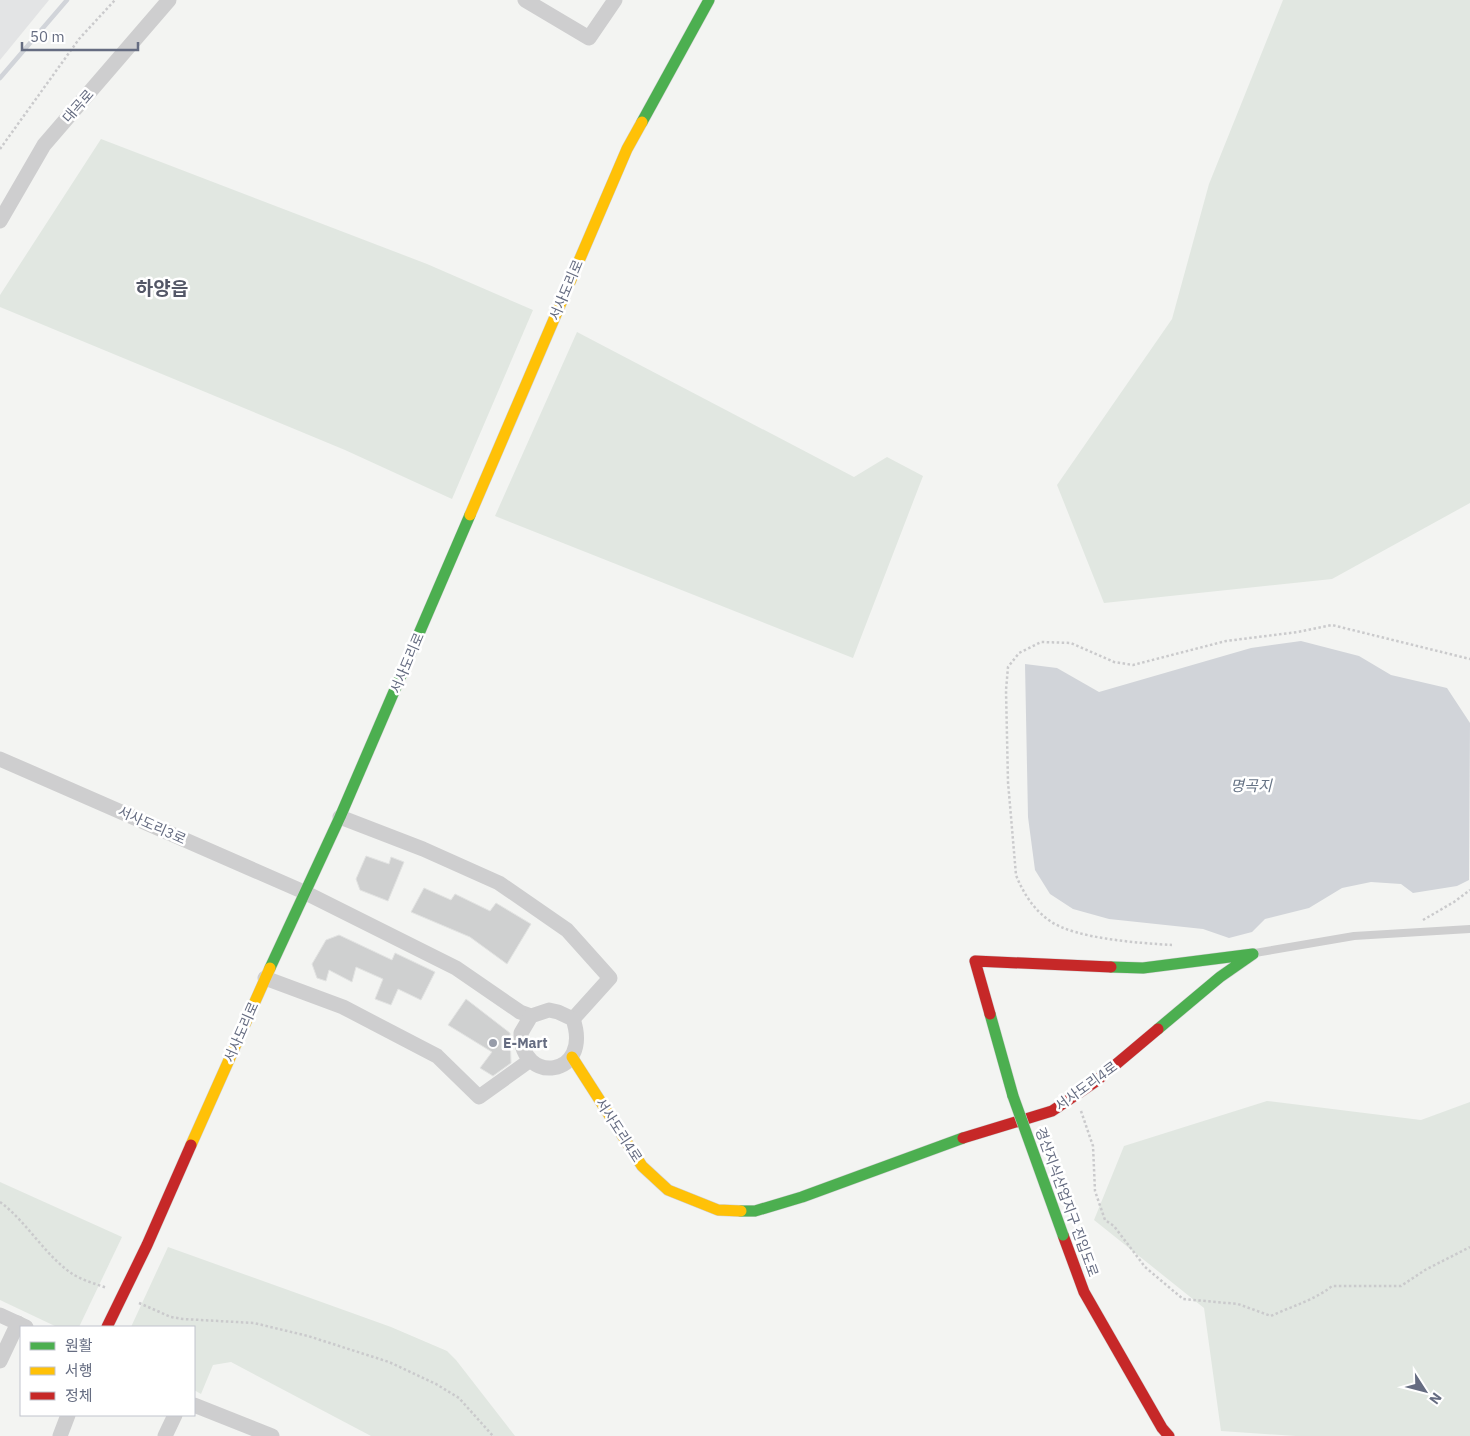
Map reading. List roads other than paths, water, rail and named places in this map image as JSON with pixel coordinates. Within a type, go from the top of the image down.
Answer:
[{"type":"street","name":"대곡로","points":[[0,221],[44,145],[169,0]]},
{"type":"street","points":[[525,0],[589,38],[615,0]]},
{"type":"street","name":"서사도리로","points":[[107,1326],[304,892],[340,817],[626,149],[709,0]]},
{"type":"street","name":"서사도리3로","points":[[0,759],[304,892]]},
{"type":"street","points":[[340,817],[423,849],[499,883],[567,930],[610,978],[573,1019]]},
{"type":"street","points":[[304,892],[456,968],[520,1012],[531,1016],[549,1010],[573,1019]]},
{"type":"street","name":"경산지식산업지구 진입도로","points":[[1169,1436],[1162,1428],[1084,1292],[1013,1096],[975,961],[1143,968],[1253,954]]},
{"type":"street","name":"서사도리4로","points":[[572,1057],[642,1166],[668,1190],[718,1210],[755,1211],[802,1197],[960,1139],[1052,1111],[1095,1082],[1220,977],[1253,954]]},
{"type":"street","points":[[265,978],[343,1007],[437,1056],[479,1098],[529,1060]]},
{"type":"street","points":[[531,1016],[521,1033],[523,1052],[529,1060],[547,1068],[565,1063],[572,1057],[578,1040],[573,1019]]},
{"type":"street","points":[[0,1315],[23,1325]]},
{"type":"street","points":[[0,1361],[20,1330]]},
{"type":"street","points":[[195,1406],[272,1436]]},
{"type":"street","points":[[60,1436],[68,1416]]},
{"type":"street","points":[[166,1436],[175,1416]]},
{"type":"lane","points":[[1253,954],[1354,936],[1470,929]]},
{"type":"water","name":"명곡지","points":[[1301,641],[1359,656],[1391,675],[1447,688],[1470,723],[1469,880],[1457,886],[1413,893],[1401,884],[1371,882],[1342,888],[1309,908],[1265,919],[1252,932],[1229,938],[1203,929],[1109,919],[1073,909],[1050,894],[1035,870],[1028,817],[1025,664],[1057,668],[1099,692],[1251,648]]},
{"type":"waterway","points":[[0,78],[67,0]]},
{"type":"place","name":"E-Mart","points":[[493,1043]]},
{"type":"district","name":"하양읍","points":[[162,288]]}]
